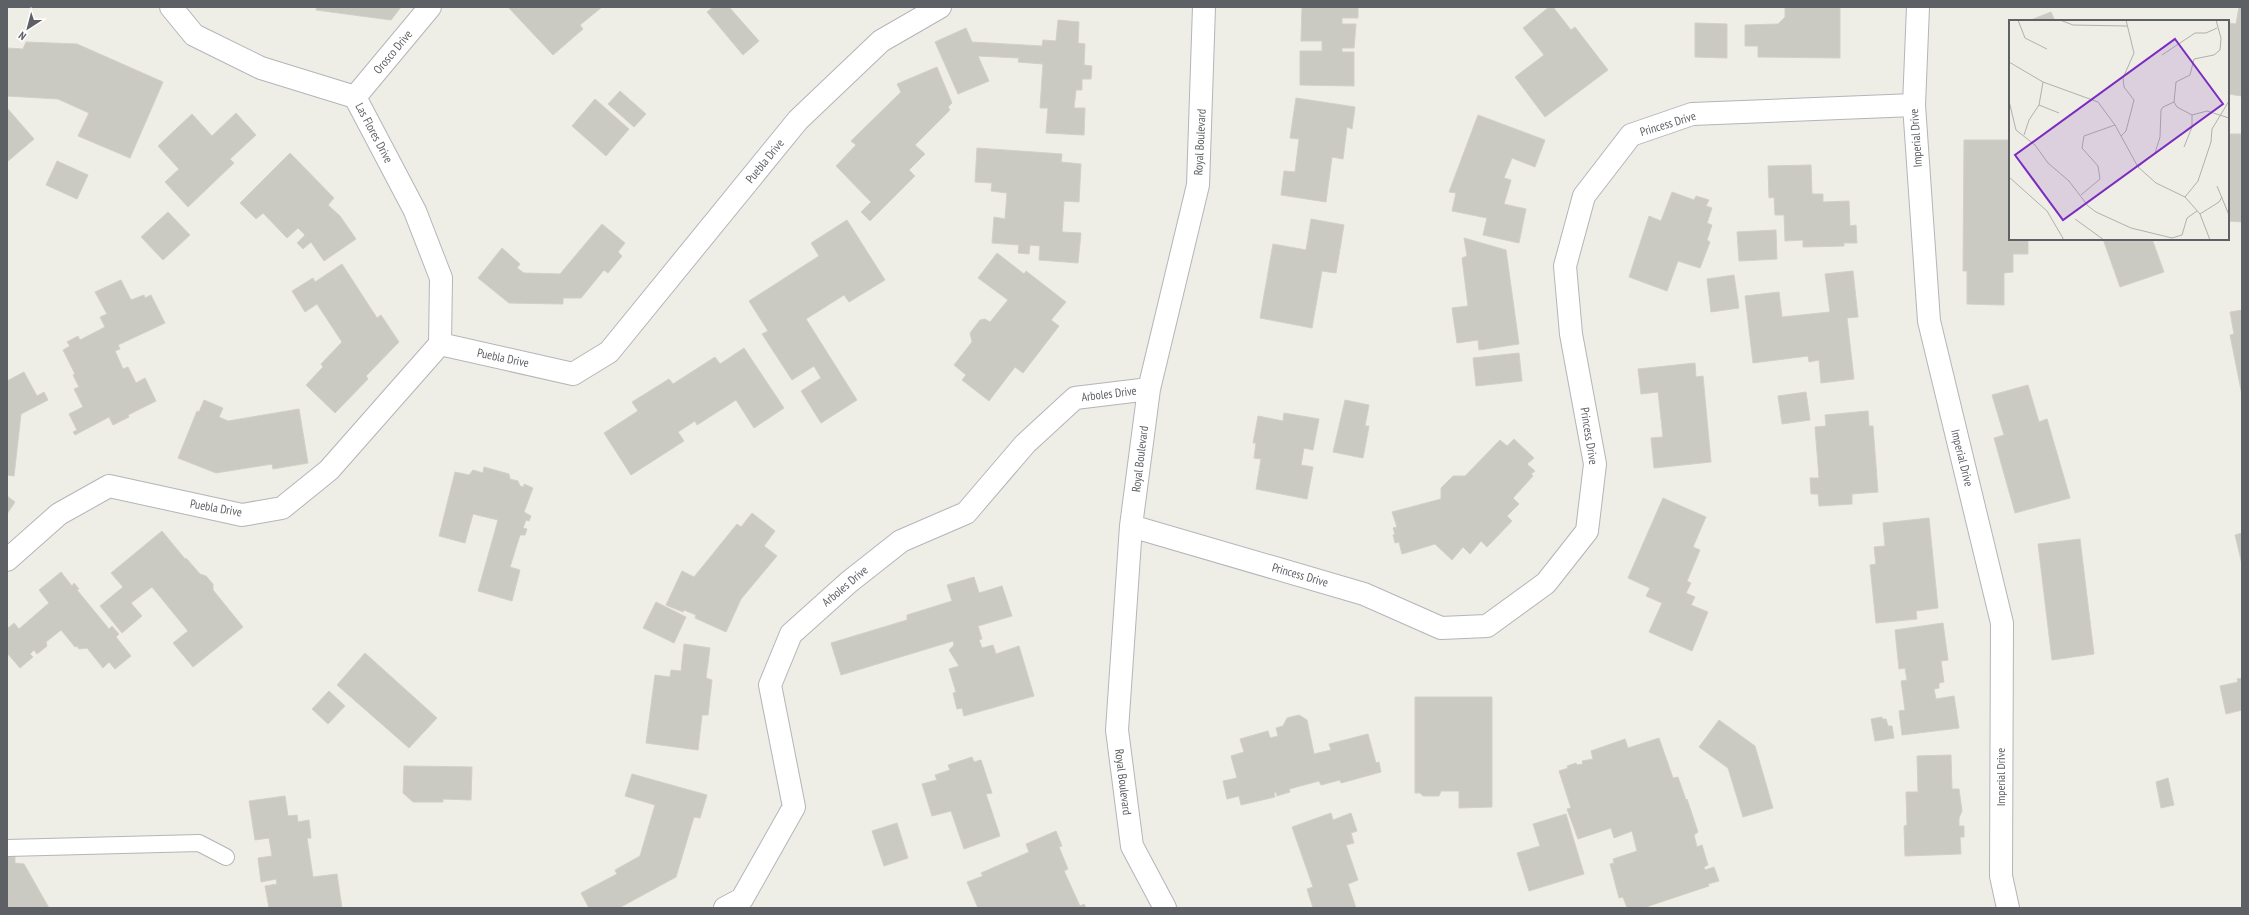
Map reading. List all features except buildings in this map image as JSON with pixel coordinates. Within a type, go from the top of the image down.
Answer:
[{"type":"street","name":"Las Flores Drive","points":[[171,7],[194,35],[254,65],[355,97],[415,211],[441,278],[440,344]]},
{"type":"street","name":"Orosco Drive","points":[[355,97],[430,7]]},
{"type":"street","name":"Puebla Drive","points":[[7,560],[59,514],[109,486],[242,515],[282,508],[328,470],[440,344],[573,374],[609,352],[798,120],[881,41],[940,7]]},
{"type":"street","name":"Royal Boulevard","points":[[1165,908],[1132,846],[1117,730],[1131,526],[1149,389],[1198,185],[1204,7]]},
{"type":"street","name":"Imperial Drive","points":[[1918,7],[1914,105],[1929,321],[2002,623],[2001,876],[2008,908]]},
{"type":"street","name":"Princess Drive","points":[[1131,526],[1364,594],[1441,628],[1487,626],[1546,583],[1587,531],[1595,464],[1571,334],[1565,266],[1584,196],[1631,135],[1692,114],[1914,105]]},
{"type":"street","name":"Arboles Drive","points":[[726,908],[742,899],[794,807],[770,685],[790,634],[849,582],[901,540],[966,513],[1025,444],[1075,398],[1149,389]]},
{"type":"lane","points":[[7,848],[199,843],[226,857]]}]
